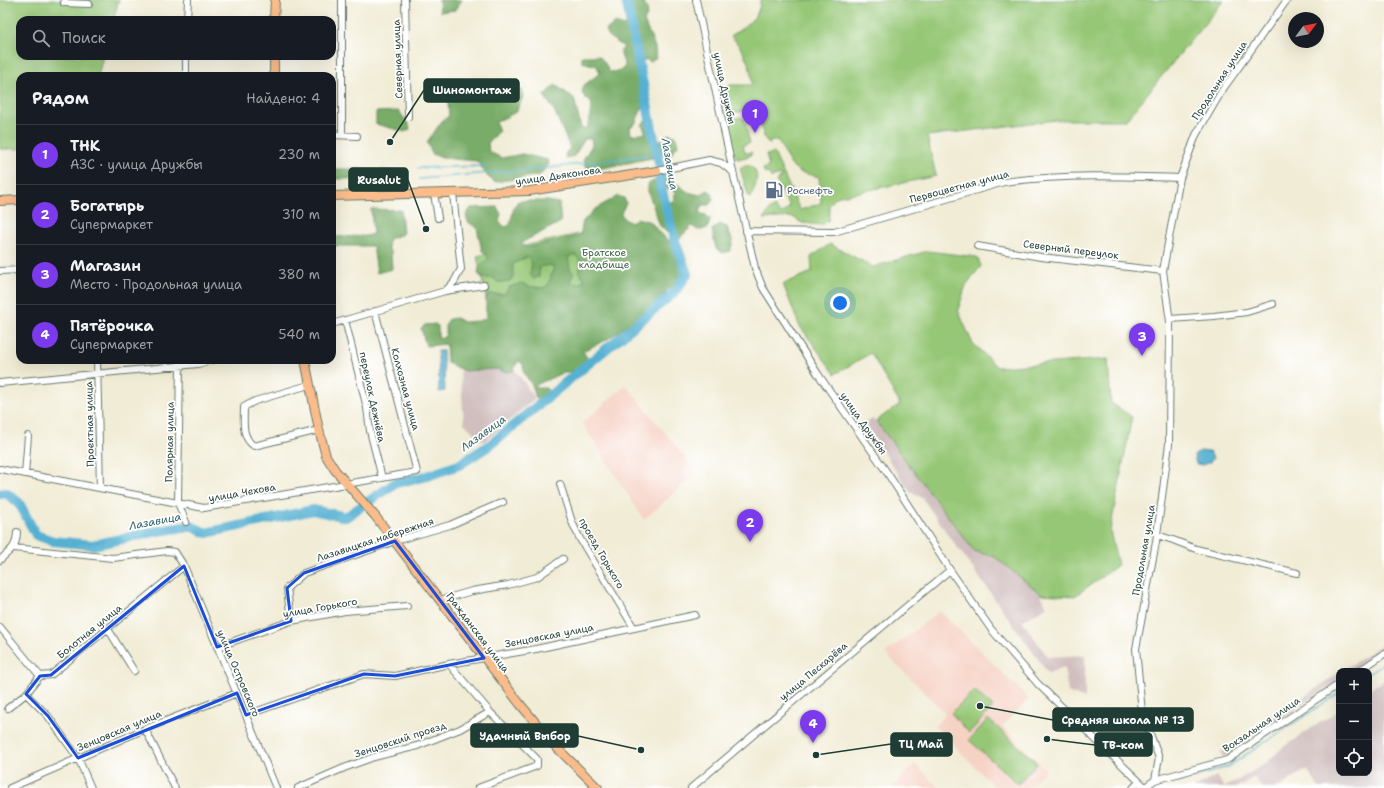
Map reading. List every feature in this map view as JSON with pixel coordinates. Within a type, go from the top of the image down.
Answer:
[{"type":"main road","points":[[274,16],[275,0]]},
{"type":"main road","points":[[274,60],[274,72]]},
{"type":"main road","name":"улица Дьяконова","points":[[336,196],[530,191],[656,171]]},
{"type":"main road","points":[[0,201],[16,200]]},
{"type":"main road","name":"Гражданская улица","points":[[306,364],[309,385],[326,456],[335,470],[376,516],[520,704],[556,747],[598,788]]},
{"type":"street","points":[[65,0],[64,3],[89,4]]},
{"type":"street","points":[[187,16],[188,0]]},
{"type":"street","points":[[342,0],[342,135]]},
{"type":"street","name":"Северная улица","points":[[405,0],[408,117]]},
{"type":"street","name":"улица Дружбы","points":[[696,0],[746,231],[755,268],[763,288],[818,374],[888,474],[950,570],[991,629],[1038,684],[1145,788]]},
{"type":"street","name":"Продольная улица","points":[[1155,780],[1159,758],[1142,712],[1136,649],[1157,535],[1169,444],[1170,319],[1163,271],[1180,178],[1196,135],[1223,89],[1287,0]]},
{"type":"street","points":[[186,60],[186,72]]},
{"type":"street","points":[[336,136],[358,136]]},
{"type":"street","name":"улица Дьяконова","points":[[656,171],[709,160],[722,163],[733,172]]},
{"type":"street","name":"Первоцветная улица","points":[[746,231],[834,232],[1004,182],[1028,179],[1104,175],[1180,178]]},
{"type":"street","points":[[434,193],[438,218]]},
{"type":"street","points":[[445,291],[454,282],[460,269],[453,193]]},
{"type":"street","name":"Северный переулок","points":[[977,246],[1041,257],[1163,271]]},
{"type":"street","points":[[0,271],[16,270]]},
{"type":"street","points":[[336,323],[445,291],[484,285]]},
{"type":"street","points":[[1170,319],[1247,312],[1272,304]]},
{"type":"street","name":"Колхозная улица","points":[[375,311],[417,472]]},
{"type":"street","name":"переулок Дежнёва","points":[[345,320],[367,408],[370,431],[382,478]]},
{"type":"street","name":"Проектная улица","points":[[97,364],[100,488]]},
{"type":"street","points":[[0,383],[172,364]]},
{"type":"street","name":"Полярная улица","points":[[180,364],[178,503],[186,522]]},
{"type":"street","points":[[309,385],[255,401],[244,407],[244,428],[248,442],[254,446],[319,430]]},
{"type":"street","points":[[25,474],[28,436]]},
{"type":"street","name":"улица Чехова","points":[[0,469],[204,508],[417,472]]},
{"type":"street","name":"проезд Горького","points":[[560,484],[572,522],[580,539],[634,628]]},
{"type":"street","name":"Лазавицкая набережная","points":[[291,621],[287,588],[304,573],[395,541],[450,525],[503,502]]},
{"type":"street","points":[[0,560],[14,548],[17,539],[17,532]]},
{"type":"street","points":[[1157,535],[1196,549],[1297,573]]},
{"type":"street","points":[[14,548],[113,558],[167,551],[175,552],[184,566]]},
{"type":"street","points":[[441,600],[472,591],[508,585],[537,577],[563,559]]},
{"type":"street","name":"Болотная улица","points":[[40,676],[51,675],[184,566]]},
{"type":"street","name":"улица Островского","points":[[184,566],[276,788]]},
{"type":"street","name":"улица Пескарёва","points":[[691,788],[758,730],[950,570]]},
{"type":"street","name":"улица Горького","points":[[217,647],[291,621],[345,611],[407,606]]},
{"type":"street","name":"Зенцовская улица","points":[[246,715],[364,674],[395,676],[449,664],[536,649],[695,615]]},
{"type":"street","points":[[0,627],[40,676],[26,694],[8,708]]},
{"type":"street","points":[[108,629],[134,671]]},
{"type":"street","points":[[1363,668],[1384,654]]},
{"type":"street","points":[[449,664],[490,712],[537,759],[537,766],[478,788]]},
{"type":"street","name":"Вокзальная улица","points":[[1145,788],[1155,780],[1228,760],[1336,686]]},
{"type":"street","name":"Зенцовская улица","points":[[10,788],[145,729],[237,693]]},
{"type":"street","points":[[26,694],[48,716],[78,758],[91,788]]},
{"type":"street","name":"Зенцовский проезд","points":[[298,788],[368,759],[417,746],[460,729],[490,712]]},
{"type":"street","points":[[145,729],[175,788]]},
{"type":"street","points":[[1133,788],[1140,782]]},
{"type":"highlighted area","points":[[395,541],[484,658],[395,676],[364,674],[246,715],[237,693],[78,758],[48,716],[26,694],[40,676],[51,675],[184,566],[217,647],[291,621],[287,588],[304,573]]},
{"type":"shaded area","points":[[506,357],[535,398],[484,442],[464,423],[460,370]]},
{"type":"shaded area","points":[[626,385],[697,472],[644,520],[582,423]]},
{"type":"shaded area","points":[[872,419],[876,421],[974,551],[995,557],[1041,594],[1047,607],[1022,621],[1048,657],[1085,655],[1085,699],[1068,692],[1064,667],[1048,673],[922,498],[910,492],[865,424]]},
{"type":"shaded area","points":[[940,611],[1029,699],[1002,726],[1046,770],[1027,788],[996,788],[935,726],[946,714],[885,653]]},
{"type":"shaded area","points":[[1384,643],[1384,650],[1357,668],[1346,668]]},
{"type":"shaded area","points":[[1336,675],[1336,682],[1223,758],[1220,753]]},
{"type":"shaded area","points":[[1384,680],[1384,788],[1319,788],[1307,769],[1278,788],[1262,788],[1254,777],[1236,788],[1224,788],[1265,764],[1282,748],[1336,712],[1336,776],[1372,776],[1372,688]]},
{"type":"shaded area","points":[[915,764],[939,788],[892,788]]},
{"type":"shaded area","points":[[1217,776],[1224,788],[1193,788]]},
{"type":"green space","points":[[0,0],[119,0],[114,16],[16,16],[16,60],[102,60],[99,72],[16,72],[16,149],[0,149]]},
{"type":"green space","points":[[439,0],[462,0],[455,10],[440,12]]},
{"type":"green space","points":[[623,0],[641,0],[646,8],[648,12],[644,21],[655,47],[656,58],[651,62],[645,59],[637,71],[643,106],[635,124],[630,127],[631,135],[646,133],[642,125],[645,121],[651,120],[659,140],[665,140],[668,134],[676,136],[678,145],[671,154],[603,168],[586,168],[583,160],[592,145],[591,139],[585,139],[574,156],[566,158],[565,154],[570,148],[555,112],[544,95],[555,85],[574,98],[581,128],[587,129],[592,104],[582,94],[583,86],[600,73],[597,66],[582,62],[582,56],[599,56],[605,63],[609,72],[620,71],[625,66],[620,52],[624,47],[609,37],[606,30],[615,23],[624,26],[628,21]]},
{"type":"green space","points":[[760,0],[1224,0],[1126,120],[1056,120],[927,136],[936,176],[836,197],[829,205],[829,220],[822,225],[802,223],[793,217],[764,219],[770,209],[775,207],[781,214],[790,207],[776,181],[781,177],[780,175],[771,178],[769,173],[765,174],[763,169],[769,166],[766,155],[774,153],[800,210],[821,203],[819,177],[800,172],[790,164],[778,140],[769,142],[770,145],[767,142],[761,128],[758,108],[755,108],[754,106],[750,107],[750,110],[728,114],[725,113],[722,108],[726,91],[730,85],[752,85],[749,65],[740,47],[731,36],[751,21],[758,12]]},
{"type":"green space","points":[[447,89],[521,89],[523,97],[516,112],[496,122],[499,132],[488,143],[489,152],[502,158],[522,154],[548,160],[549,164],[540,175],[495,182],[488,177],[477,161],[442,158],[432,154],[427,142],[442,121],[449,116]]},
{"type":"green space","points":[[399,111],[409,125],[410,129],[405,132],[376,124],[376,112]]},
{"type":"green space","points":[[740,117],[744,119],[750,143],[743,145],[745,153],[752,152],[750,156],[738,159],[733,154],[726,124],[729,120]]},
{"type":"green space","points":[[748,165],[753,168],[757,175],[754,189],[751,197],[749,198],[740,168]]},
{"type":"green space","points":[[336,169],[401,171],[401,178],[336,179]]},
{"type":"green space","points":[[664,178],[669,178],[688,192],[700,195],[708,190],[712,193],[713,199],[709,205],[702,205],[699,213],[706,215],[710,219],[708,228],[698,230],[692,226],[680,238],[672,238],[660,226],[648,192],[648,184],[655,180],[658,182],[663,202],[671,202],[675,198],[674,191],[666,188],[662,183]]},
{"type":"green space","points":[[618,196],[624,198],[626,203],[621,213],[623,218],[631,223],[637,218],[651,222],[667,240],[673,242],[674,249],[684,275],[663,295],[660,303],[606,340],[583,351],[587,358],[586,363],[572,372],[564,372],[536,385],[536,388],[546,388],[549,391],[546,397],[540,400],[536,398],[532,385],[524,373],[523,364],[518,361],[513,371],[505,372],[497,369],[465,371],[447,363],[446,344],[426,346],[421,328],[425,325],[435,324],[438,326],[438,337],[441,339],[446,335],[445,326],[449,319],[456,318],[463,322],[479,321],[486,318],[486,298],[489,294],[505,294],[509,287],[522,283],[527,286],[543,288],[548,285],[554,267],[549,265],[540,267],[539,276],[534,279],[530,275],[532,262],[527,257],[513,264],[513,278],[508,282],[497,282],[494,278],[483,278],[478,274],[479,267],[488,259],[487,255],[482,251],[477,228],[468,222],[466,215],[471,208],[497,207],[501,214],[499,222],[505,227],[510,225],[514,207],[518,201],[548,201],[559,203],[561,222],[521,243],[526,248],[580,236],[583,221],[595,209]],"holes":[[[575,255],[579,259],[581,266],[578,272],[583,276],[584,281],[578,284],[571,283],[571,278],[574,275],[570,269],[568,257]]]},
{"type":"green space","points":[[371,209],[401,210],[403,234],[389,239],[388,248],[391,252],[392,269],[377,273],[373,246],[336,246],[336,237],[366,236],[373,234]]},
{"type":"green space","name":"Братское кладбище","points":[[630,223],[642,278],[489,312],[477,256]]},
{"type":"green space","points":[[720,224],[727,227],[733,242],[730,251],[723,253],[716,249],[712,230]]},
{"type":"green space","points":[[830,244],[873,267],[927,251],[977,257],[981,266],[966,285],[958,310],[972,342],[997,367],[1108,359],[1111,403],[1132,417],[1110,531],[1118,565],[1075,596],[1041,594],[995,557],[974,551],[876,421],[900,404],[871,353],[835,374],[799,325],[783,284],[812,272],[811,257]]},
{"type":"green space","points":[[974,690],[993,707],[969,733],[951,713]]},
{"type":"green space","points":[[988,719],[1037,763],[1018,784],[969,740]]},
{"type":"water","points":[[438,351],[443,351],[445,391],[439,392]]},
{"type":"water","points":[[1200,451],[1210,452],[1213,458],[1210,462],[1203,465],[1196,464],[1194,456]]},
{"type":"waterway","name":"Лазавица","points":[[0,494],[6,493],[19,503],[36,535],[53,541],[93,545],[158,531],[191,526],[206,533],[313,510],[346,517],[395,483],[427,476],[459,465],[490,445],[675,292],[687,274],[674,238],[660,183],[661,173],[626,0]]},
{"type":"waterway","points":[[419,179],[549,168],[656,154]]},
{"type":"waterway","points":[[418,168],[487,166]]},
{"type":"waterway","points":[[1372,671],[1384,663]]},
{"type":"waterway","points":[[1177,783],[1229,766],[1336,695]]},
{"type":"place","name":"ТНК","points":[[755,133]]},
{"type":"place","name":"Шиномонтаж","points":[[390,142]]},
{"type":"place","name":"Роснефть","points":[[774,190]]},
{"type":"place","name":"Rusalut","points":[[426,229]]},
{"type":"place","name":"Магазин","points":[[1142,356]]},
{"type":"place","name":"Богатырь","points":[[750,542]]},
{"type":"place","name":"Средняя школа № 13","points":[[980,706]]},
{"type":"place","name":"ТВ-ком","points":[[1047,739]]},
{"type":"place","name":"Пятёрочка","points":[[813,743]]},
{"type":"place","name":"Удачный Выбор","points":[[641,750]]},
{"type":"place","name":"ТЦ Май","points":[[816,755]]}]
